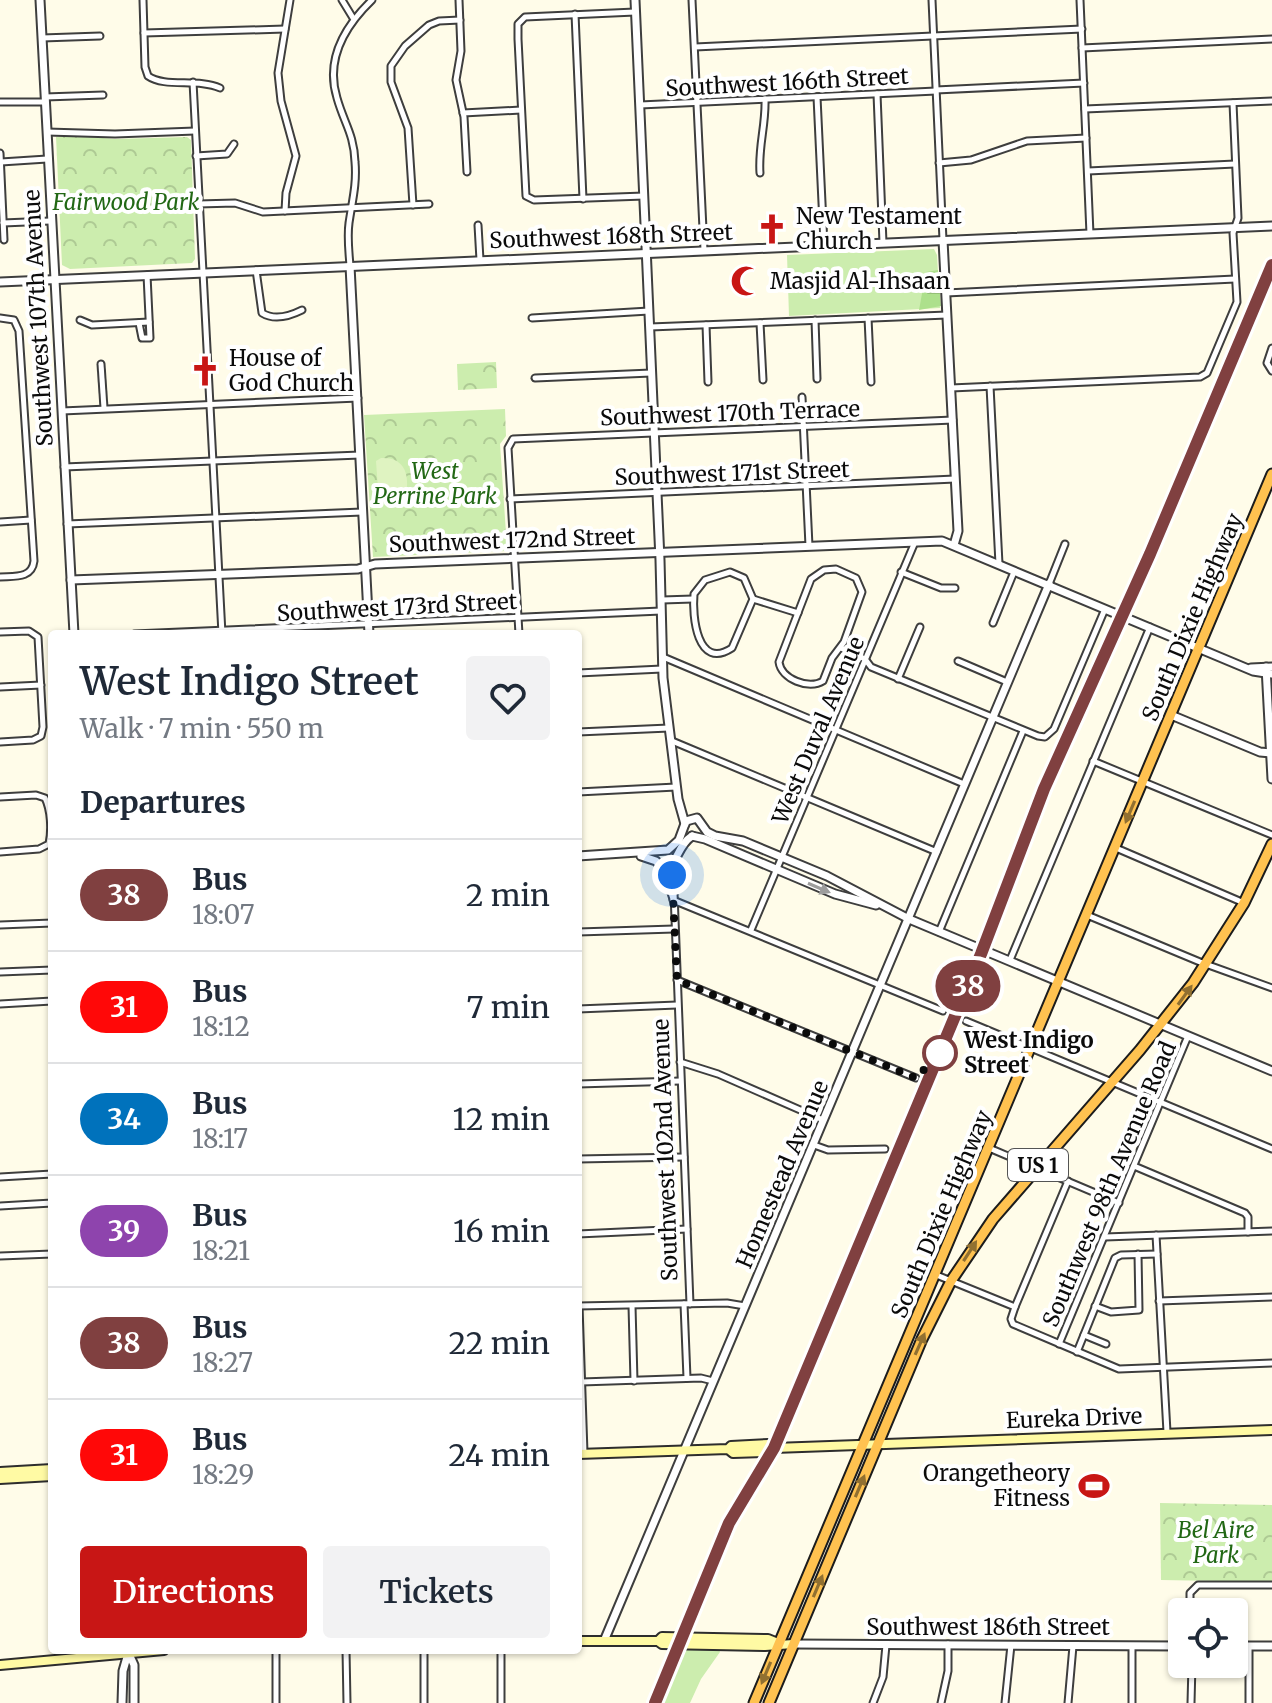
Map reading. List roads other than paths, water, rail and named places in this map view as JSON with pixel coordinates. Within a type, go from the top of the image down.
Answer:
[{"type":"highway","name":"South Dixie Highway","points":[[754,1703],[1272,474]]},
{"type":"highway","name":"South Dixie Highway","points":[[769,1703],[931,1319],[951,1281],[993,1219],[1162,1025],[1206,964],[1244,903],[1268,862],[1272,844]]},
{"type":"highway","points":[[918,1313],[931,1319]]},
{"type":"highway","points":[[830,1522],[842,1528]]},
{"type":"main road","name":"Eureka Drive","points":[[582,1454],[728,1449],[733,1453],[767,1452],[774,1448],[1272,1430]]},
{"type":"main road","points":[[0,1472],[48,1469]]},
{"type":"main road","points":[[0,1479],[48,1476]]},
{"type":"main road","points":[[582,1641],[658,1641],[662,1637],[768,1639],[779,1644],[793,1644]]},
{"type":"main road","points":[[0,1665],[109,1654]]},
{"type":"street","name":"Southwest 107th Avenue","points":[[40,0],[74,630]]},
{"type":"street","points":[[143,0],[146,71],[151,79],[210,83],[220,88]]},
{"type":"street","points":[[285,211],[296,156],[278,84],[279,52],[290,0]]},
{"type":"street","points":[[342,0],[353,18]]},
{"type":"street","points":[[369,630],[348,237],[356,187],[353,142],[337,98],[333,71],[339,45],[353,18],[372,0]]},
{"type":"street","points":[[459,0],[461,54],[456,80],[463,113],[467,172]]},
{"type":"street","points":[[635,0],[662,600],[662,669],[677,790],[686,833],[835,894],[882,907],[1272,1071]]},
{"type":"street","points":[[692,0],[704,250]]},
{"type":"street","points":[[932,0],[958,531],[954,545]]},
{"type":"street","points":[[1080,0],[1090,234]]},
{"type":"street","points":[[635,12],[526,16],[521,19],[517,30],[525,193],[528,199],[644,196]]},
{"type":"street","points":[[575,14],[583,199]]},
{"type":"street","points":[[413,205],[408,128],[390,72],[395,57],[435,22],[460,20]]},
{"type":"street","points":[[144,33],[285,29]]},
{"type":"street","points":[[695,47],[1082,29]]},
{"type":"street","points":[[42,38],[100,36]]},
{"type":"street","points":[[1082,48],[1272,39]]},
{"type":"street","points":[[193,82],[222,630]]},
{"type":"street","name":"Southwest 166th Street","points":[[640,105],[1084,83]]},
{"type":"street","points":[[877,94],[883,243]]},
{"type":"street","points":[[0,102],[103,95]]},
{"type":"street","points":[[817,97],[824,245]]},
{"type":"street","points":[[760,173],[759,150],[765,123],[765,99]]},
{"type":"street","points":[[1085,109],[1272,101]]},
{"type":"street","points":[[951,388],[1203,377],[1209,371],[1238,299],[1235,279],[1235,228],[1238,218],[1233,103]]},
{"type":"street","points":[[463,113],[521,110]]},
{"type":"street","points":[[46,132],[115,134],[195,131]]},
{"type":"street","points":[[939,163],[971,160],[1025,141],[1086,138]]},
{"type":"street","points":[[196,156],[227,154],[234,144]]},
{"type":"street","points":[[0,153],[4,240]]},
{"type":"street","points":[[0,162],[47,159]]},
{"type":"street","points":[[1088,171],[1235,164]]},
{"type":"street","points":[[198,204],[226,202],[263,212],[429,204]]},
{"type":"street","points":[[3,223],[50,221]]},
{"type":"street","points":[[478,225],[480,260]]},
{"type":"street","name":"Southwest 168th Street","points":[[0,282],[1272,226]]},
{"type":"street","points":[[256,270],[261,312],[267,316],[281,317],[302,310]]},
{"type":"street","points":[[139,323],[141,336],[145,339],[150,337],[147,274]]},
{"type":"street","points":[[946,293],[1235,279]]},
{"type":"street","points":[[532,318],[649,311]]},
{"type":"street","points":[[650,327],[947,315]]},
{"type":"street","points":[[0,318],[14,320],[20,335],[34,561],[31,571],[23,575],[0,577]]},
{"type":"street","points":[[868,318],[871,382]]},
{"type":"street","points":[[80,320],[92,325],[149,322]]},
{"type":"street","points":[[815,320],[817,379]]},
{"type":"street","points":[[760,323],[763,380]]},
{"type":"street","points":[[706,325],[708,382]]},
{"type":"street","points":[[1270,368],[1272,348]]},
{"type":"street","points":[[101,364],[104,408]]},
{"type":"street","points":[[535,378],[651,373]]},
{"type":"street","points":[[990,386],[999,564]]},
{"type":"street","points":[[802,397],[809,546]]},
{"type":"street","points":[[61,411],[358,398]]},
{"type":"street","name":"Southwest 170th Terrace","points":[[510,499],[509,442],[515,438],[953,420]]},
{"type":"street","points":[[64,467],[361,455]]},
{"type":"street","name":"Southwest 171st Street","points":[[510,499],[955,479]]},
{"type":"street","points":[[510,499],[519,630]]},
{"type":"street","points":[[67,524],[363,512]]},
{"type":"street","points":[[0,522],[31,520]]},
{"type":"street","name":"Southwest 172nd Street","points":[[71,580],[358,569],[375,564],[659,551],[942,541],[1258,673],[1269,671]]},
{"type":"street","name":"West Duval Avenue","points":[[751,930],[915,542]]},
{"type":"street","name":"Homestead Avenue","points":[[604,1641],[1065,544]]},
{"type":"street","points":[[832,569],[853,575],[861,584],[862,592],[841,648],[832,658],[819,684],[804,683],[784,674],[780,668],[780,659],[798,613],[810,582],[818,573],[832,569]]},
{"type":"street","points":[[993,623],[1014,571]]},
{"type":"street","points":[[730,572],[744,578],[753,599],[732,648],[718,653],[700,644],[693,599],[697,587],[705,580],[730,572]]},
{"type":"street","points":[[901,572],[941,588],[955,588]]},
{"type":"street","points":[[662,600],[693,599]]},
{"type":"street","points":[[753,599],[798,613]]},
{"type":"street","points":[[841,648],[898,679],[1023,731],[1047,737],[1054,729],[1105,608]]},
{"type":"street","name":"Southwest 173rd Street","points":[[369,630],[518,617],[662,611]]},
{"type":"street","points":[[898,679],[920,627]]},
{"type":"street","points":[[1010,960],[1150,627]]},
{"type":"street","points":[[0,632],[34,632],[38,640],[43,727],[41,736],[33,740],[0,742]]},
{"type":"street","points":[[663,657],[965,784]]},
{"type":"street","points":[[958,661],[1008,683]]},
{"type":"street","points":[[582,673],[662,669]]},
{"type":"street","points":[[1269,671],[1272,779]]},
{"type":"street","points":[[0,687],[41,685]]},
{"type":"street","points":[[1171,715],[1260,752],[1271,753]]},
{"type":"street","points":[[582,732],[670,728]]},
{"type":"street","points":[[939,932],[1023,731]]},
{"type":"street","points":[[672,741],[937,852]]},
{"type":"street","points":[[1093,761],[1272,835]]},
{"type":"street","points":[[582,792],[677,790]]},
{"type":"street","points":[[677,790],[688,813],[715,836],[743,841],[848,885],[882,907]]},
{"type":"street","points":[[0,797],[43,797],[48,804]]},
{"type":"street","points":[[582,856],[661,854],[679,840],[685,825],[694,818]]},
{"type":"street","points":[[669,865],[682,844],[703,827]]},
{"type":"street","points":[[0,852],[39,849],[48,842]]},
{"type":"street","points":[[1115,848],[1244,903]]},
{"type":"street","points":[[661,854],[669,865]]},
{"type":"street","points":[[661,854],[669,865]]},
{"type":"street","name":"Southwest 102nd Avenue","points":[[669,865],[687,1229],[687,1378]]},
{"type":"street","points":[[673,900],[943,1011]]},
{"type":"street","points":[[1087,915],[1272,988]]},
{"type":"street","points":[[0,925],[48,923]]},
{"type":"street","points":[[582,932],[674,929]]},
{"type":"street","points":[[0,972],[48,970]]},
{"type":"street","points":[[677,980],[916,1078]]},
{"type":"street","points":[[0,1004],[48,1001]]},
{"type":"street","points":[[582,1009],[677,1005]]},
{"type":"street","points":[[966,1021],[1272,1149]]},
{"type":"street","name":"Southwest 98th Avenue Road","points":[[1059,1344],[1188,1036]]},
{"type":"street","points":[[680,1062],[698,1066],[823,1120]]},
{"type":"street","points":[[582,1084],[680,1081]]},
{"type":"street","points":[[814,1145],[830,1150],[885,1149]]},
{"type":"street","points":[[989,1148],[1119,1203]]},
{"type":"street","points":[[582,1159],[684,1157]]},
{"type":"street","points":[[1134,1166],[1245,1213],[1248,1232]]},
{"type":"street","points":[[0,1177],[48,1174]]},
{"type":"street","points":[[1068,1181],[1015,1307],[1011,1319],[1013,1324],[1119,1369],[1272,1363]]},
{"type":"street","points":[[0,1206],[48,1203]]},
{"type":"street","points":[[582,1234],[687,1229]]},
{"type":"street","points":[[1105,1237],[1272,1231]]},
{"type":"street","points":[[1156,1235],[1167,1432]]},
{"type":"street","points":[[0,1256],[48,1254]]},
{"type":"street","points":[[1095,1306],[1111,1312],[1141,1309],[1138,1254]]},
{"type":"street","points":[[1077,1352],[1115,1258],[1121,1255],[1157,1254]]},
{"type":"street","points":[[934,1274],[1015,1307]]},
{"type":"street","points":[[1159,1301],[1272,1297]]},
{"type":"street","points":[[582,1306],[733,1303],[746,1306]]},
{"type":"street","points":[[632,1306],[634,1381]]},
{"type":"street","points":[[1084,1335],[1106,1344]]},
{"type":"street","points":[[582,1382],[703,1378],[714,1382]]},
{"type":"street","points":[[1190,1598],[1195,1587],[1272,1585]]},
{"type":"street","name":"Southwest 186th Street","points":[[793,1644],[1168,1646]]},
{"type":"street","points":[[941,1703],[948,1671],[948,1644]]},
{"type":"street","points":[[873,1703],[883,1677],[886,1645]]},
{"type":"street","points":[[1005,1703],[1011,1645]]},
{"type":"street","points":[[1068,1703],[1073,1645]]},
{"type":"street","points":[[1132,1645],[1132,1703]]},
{"type":"street","points":[[1249,1703],[1249,1646],[1272,1646]]},
{"type":"street","points":[[122,1703],[123,1671],[128,1654]]},
{"type":"street","points":[[130,1654],[134,1665],[134,1703]]},
{"type":"street","points":[[276,1654],[276,1703]]},
{"type":"street","points":[[346,1654],[347,1703]]},
{"type":"street","points":[[424,1654],[424,1703]]},
{"type":"street","points":[[501,1654],[501,1703]]},
{"type":"street","points":[[1191,1703],[1192,1678]]},
{"type":"place","name":"New Testament Church","points":[[772,229]]},
{"type":"place","name":"Masjid Al-Ihsaan","points":[[746,281]]},
{"type":"place","name":"House of God Church","points":[[205,371]]},
{"type":"place","name":"West Indigo Street","points":[[940,1053]]},
{"type":"place","name":"Orangetheory Fitness","points":[[1094,1486]]},
{"type":"park label","name":"Fairwood Park","points":[[126,202]]},
{"type":"park label","name":"West Perrine Park","points":[[435,484]]},
{"type":"park label","name":"Bel Aire Park","points":[[1216,1542]]}]
